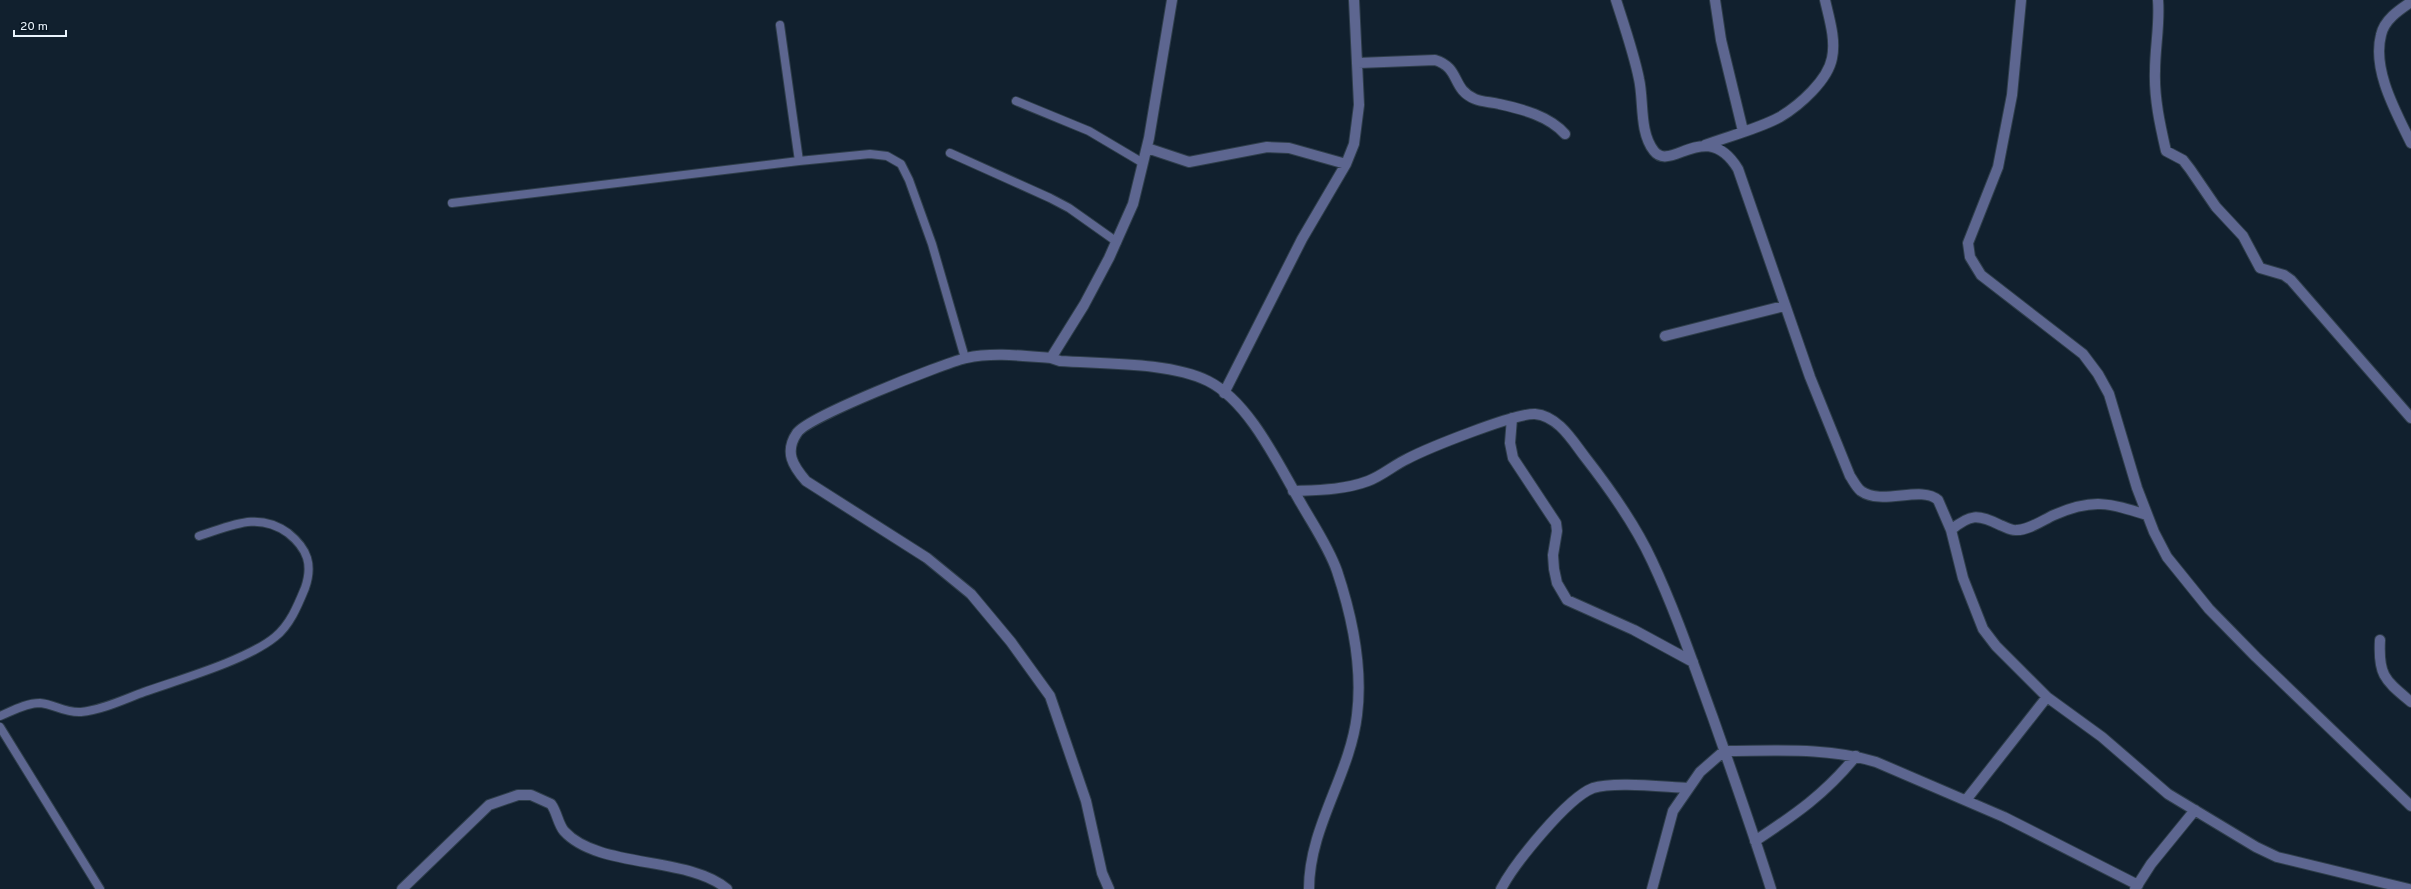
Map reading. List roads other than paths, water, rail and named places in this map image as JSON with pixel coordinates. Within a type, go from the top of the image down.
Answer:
[{"type":"street","points":[[1051,358],[1084,305],[1117,242],[1133,204],[1147,148],[1172,0]]},
{"type":"street","points":[[1224,393],[1302,239],[1346,164],[1354,144],[1358,126],[1358,63],[1354,0]]},
{"type":"street","points":[[1616,0],[1639,79],[1644,122],[1654,151],[1659,155],[1670,156],[1692,147],[1705,145],[1780,116],[1800,102],[1828,70],[1832,58],[1834,41],[1825,0]]},
{"type":"street","points":[[1715,0],[1721,40],[1743,131]]},
{"type":"street","points":[[2021,0],[2012,95],[1998,167],[1968,243],[1970,257],[1980,274],[2083,354],[2098,374],[2109,394],[2147,515],[2167,557],[2209,609],[2411,806]]},
{"type":"street","points":[[2158,0],[2160,23],[2155,71],[2157,103],[2166,151],[2183,160],[2216,207],[2243,236],[2260,268],[2284,275],[2291,280],[2411,418]]},
{"type":"street","points":[[2411,2],[2392,15],[2381,34],[2379,50],[2386,84],[2411,143]]},
{"type":"street","points":[[1358,63],[1435,60],[1446,64],[1452,69],[1464,92],[1476,99],[1502,105],[1546,119],[1558,126],[1565,134]]},
{"type":"street","points":[[1705,145],[1729,155],[1738,169],[1784,306],[1847,469],[1860,490],[1869,495],[1882,497],[1925,495],[1937,498],[1951,530],[1963,578],[1983,629],[1996,646],[2047,696],[2102,737],[2168,794],[2215,824],[2277,857],[2409,889]]},
{"type":"street","points":[[1147,148],[1189,162],[1267,147],[1289,148],[1346,164]]},
{"type":"street","points":[[1666,336],[1784,306]]},
{"type":"street","points":[[1109,889],[1102,873],[1086,801],[1050,696],[1011,642],[971,594],[927,558],[806,481],[793,465],[791,460],[791,445],[797,432],[814,419],[920,374],[965,358],[984,356],[1051,358],[1060,361],[1162,369],[1194,376],[1208,381],[1224,393],[1241,409],[1265,441],[1336,569],[1346,600],[1359,674],[1357,716],[1342,768],[1312,851],[1309,889]]},
{"type":"street","points":[[1293,491],[1346,488],[1370,480],[1407,459],[1512,418],[1536,414],[1548,418],[1564,429],[1594,467],[1630,522],[1652,561],[1693,662],[1756,841],[1771,889]]},
{"type":"street","points":[[1512,418],[1510,443],[1513,458],[1556,523],[1557,531],[1553,555],[1554,569],[1561,593],[1576,605],[1634,630],[1693,662]]},
{"type":"street","points":[[1951,530],[1965,518],[1976,517],[1986,518],[2011,530],[2018,530],[2055,514],[2091,503],[2115,505],[2147,515]]},
{"type":"street","points":[[2380,640],[2379,662],[2383,675],[2411,702]]},
{"type":"street","points":[[1966,800],[2047,696]]},
{"type":"street","points":[[1652,889],[1673,811],[1688,788],[1710,762],[1724,751],[1812,751],[1856,756],[1890,767],[2004,817],[2136,887],[2151,864],[2195,810]]},
{"type":"street","points":[[1756,841],[1819,797],[1836,781],[1856,756]]},
{"type":"street","points":[[1501,889],[1511,871],[1562,813],[1579,796],[1593,788],[1607,785],[1688,788]]},
{"type":"street","points":[[402,889],[489,805],[518,795],[531,795],[551,804],[563,830],[573,839],[589,847],[621,857],[700,874],[718,881],[727,889]]},
{"type":"lane","points":[[780,25],[799,161]]},
{"type":"lane","points":[[1016,101],[1089,131],[1143,163]]},
{"type":"lane","points":[[950,153],[1069,208],[1117,242]]},
{"type":"lane","points":[[452,203],[799,161],[870,154],[886,156],[901,164],[909,180],[932,244],[965,358]]},
{"type":"lane","points":[[0,716],[30,704],[41,703],[64,711],[82,712],[111,704],[216,666],[264,646],[277,636],[287,624],[300,601],[310,574],[309,561],[295,539],[277,525],[255,520],[239,523],[199,536]]},
{"type":"lane","points":[[0,727],[100,889]]}]
